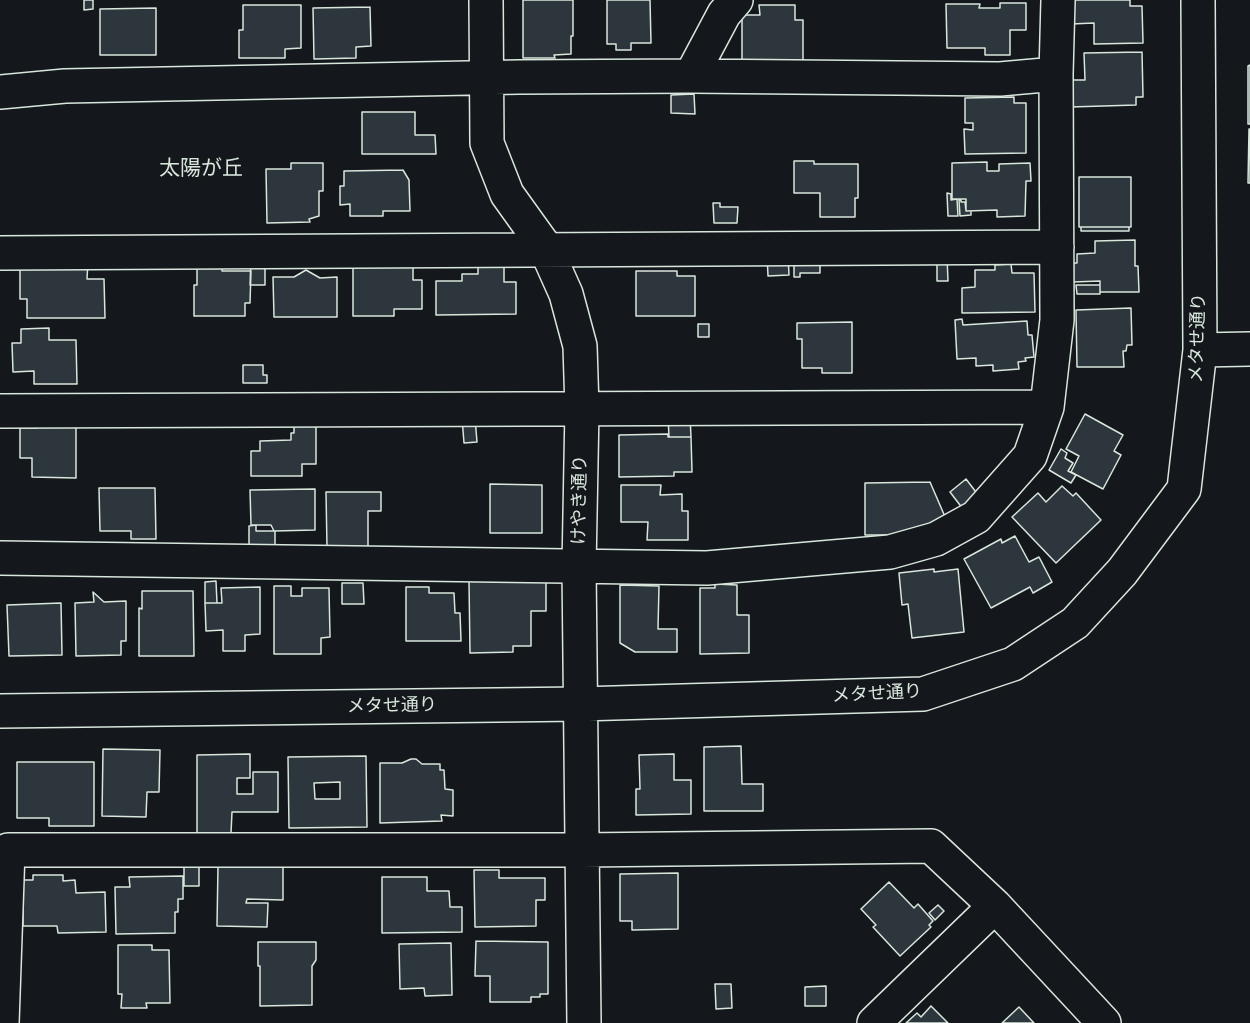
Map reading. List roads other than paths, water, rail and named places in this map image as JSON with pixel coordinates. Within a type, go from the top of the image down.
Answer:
[{"type":"street","name":"けやき通り","points":[[486,0],[487,143],[507,194],[547,250],[566,294],[580,346],[582,409],[579,567],[584,1023]]},
{"type":"street","points":[[691,76],[724,14],[736,0]]},
{"type":"street","points":[[0,558],[707,568],[890,552],[936,539],[976,517],[1030,456],[1047,407],[1057,320],[1058,0]]},
{"type":"street","name":"メタせ通り","points":[[0,711],[580,704],[924,694],[1013,664],[1075,623],[1122,572],[1184,489],[1200,350],[1198,0]]},
{"type":"street","points":[[0,92],[65,86],[486,77],[1000,79],[1056,74]]},
{"type":"street","points":[[0,253],[1057,247]]},
{"type":"street","points":[[1200,350],[1250,350]]},
{"type":"street","points":[[0,411],[1047,407]]},
{"type":"street","points":[[2,1023],[8,850],[582,850],[932,846],[995,906],[1104,1023]]},
{"type":"street","points":[[874,1023],[995,906]]},
{"type":"district","name":"太陽が丘","points":[[201,169]]}]
